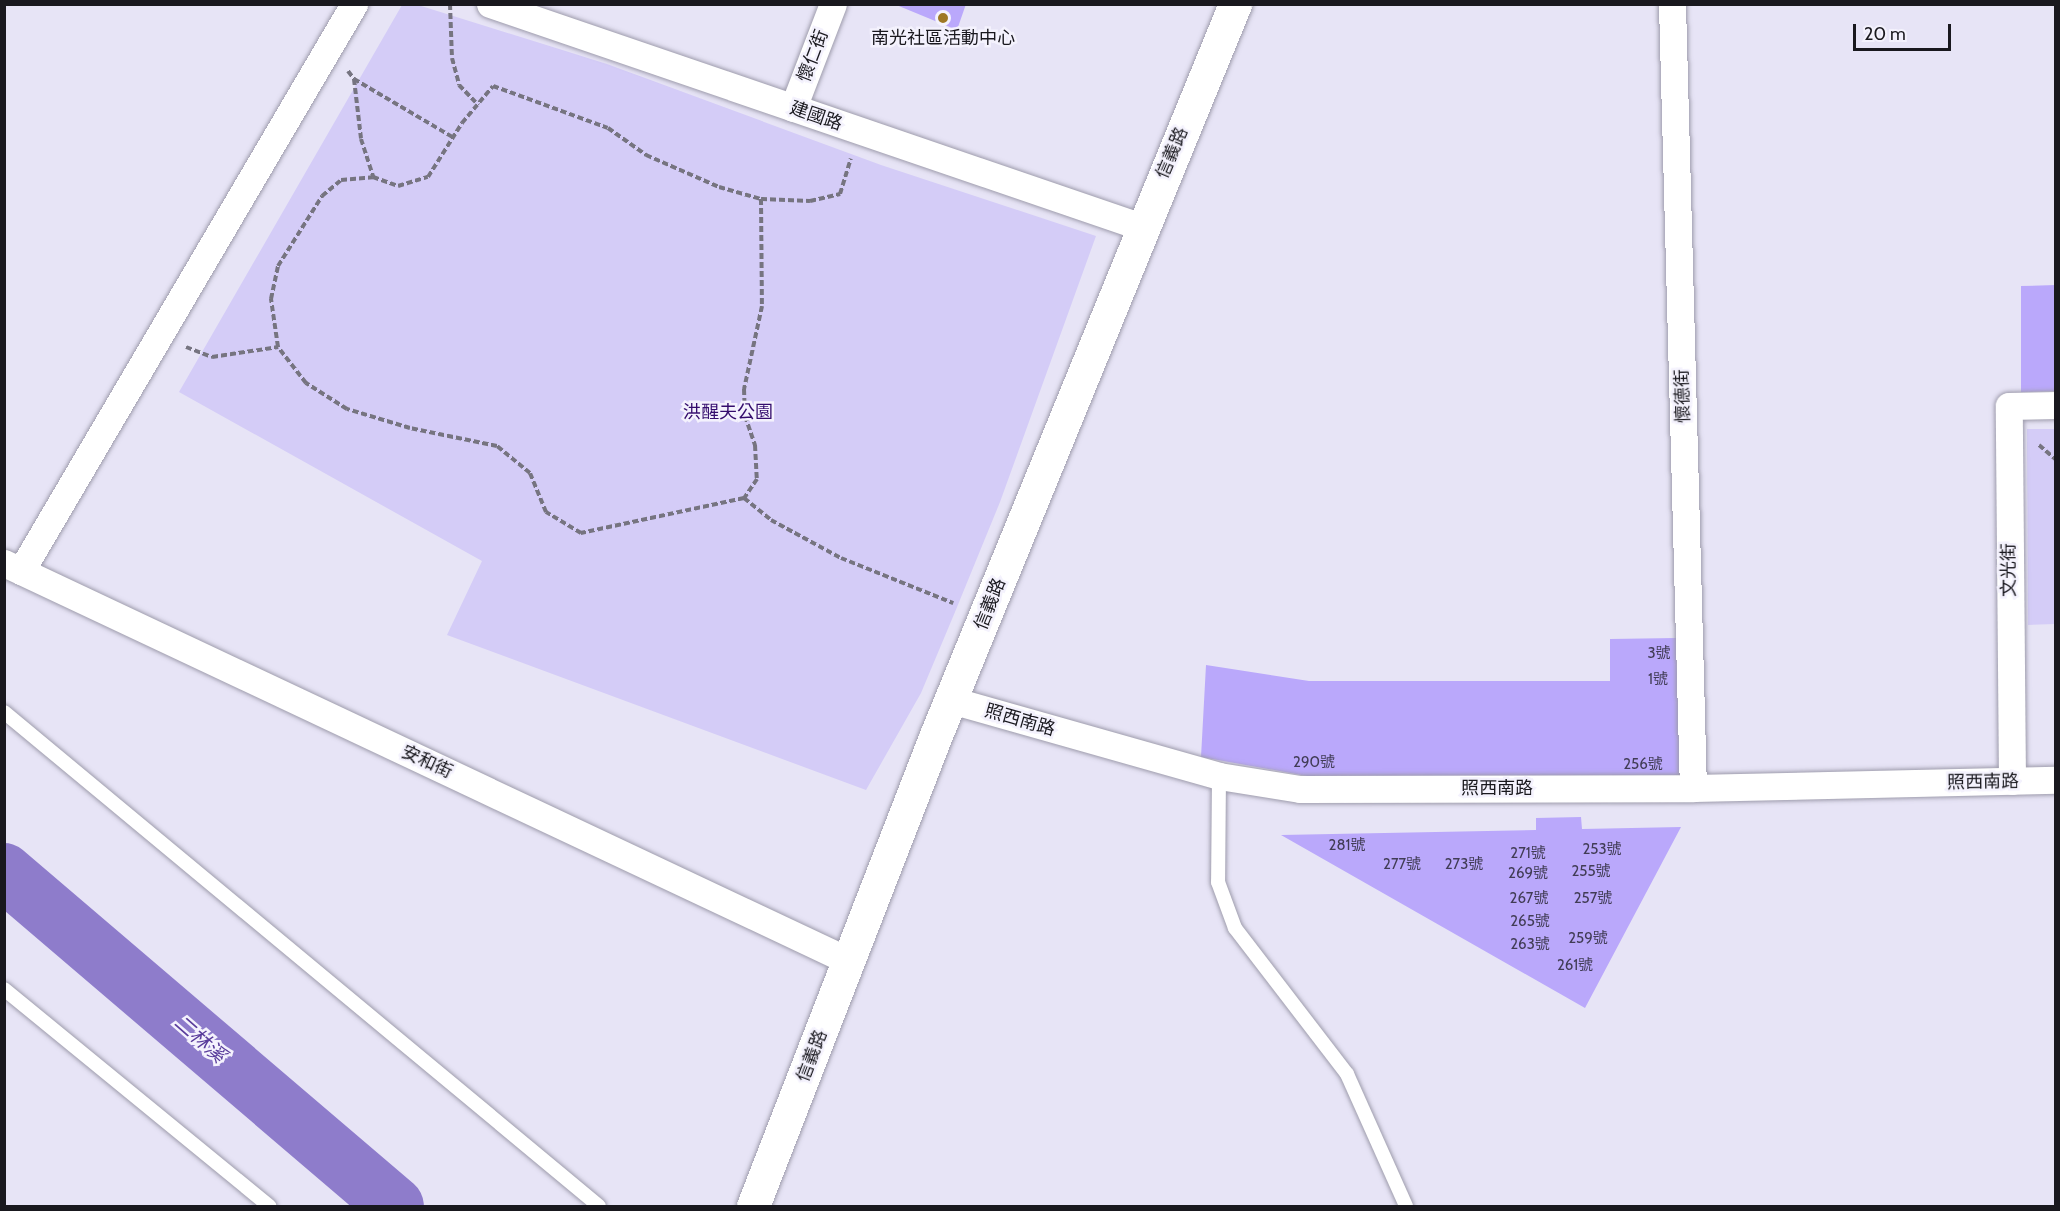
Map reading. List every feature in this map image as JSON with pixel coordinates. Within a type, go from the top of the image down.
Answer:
[{"type":"street","points":[[13,567],[156,340],[354,4]]},
{"type":"street","name":"建國路","points":[[490,4],[1142,227]]},
{"type":"street","name":"懷仁街","points":[[793,108],[833,4]]},
{"type":"street","name":"信義路","points":[[753,1206],[951,700],[1142,227],[1235,4]]},
{"type":"street","name":"懷德街","points":[[1672,4],[1693,788]]},
{"type":"street","name":"文光街","points":[[2012,781],[2009,406],[2055,405]]},
{"type":"street","name":"安和街","points":[[13,567],[849,961]]},
{"type":"street","name":"照西南路","points":[[951,700],[1219,776],[1300,789],[1693,788],[2055,780]]},
{"type":"lane","points":[[4,712],[598,1206]]},
{"type":"lane","points":[[1219,776],[1218,882],[1235,928],[1347,1074],[1406,1206]]},
{"type":"lane","points":[[4,989],[269,1206]]},
{"type":"path","points":[[450,4],[452,58],[459,85],[478,105]]},
{"type":"path","points":[[328,47],[354,79],[454,138]]},
{"type":"path","points":[[354,79],[361,139],[373,177]]},
{"type":"path","points":[[761,199],[762,306],[744,389],[745,416],[755,445],[757,479],[744,498],[581,533],[546,512],[530,473],[497,446],[410,428],[347,408],[306,383],[278,347],[271,299],[278,266],[322,196],[341,180],[373,177],[398,186],[415,184],[428,177],[493,86],[608,128],[646,155],[719,187],[761,199],[810,201],[840,194],[860,131]]},
{"type":"path","points":[[156,340],[212,357],[278,347]]},
{"type":"path","points":[[744,498],[771,520],[841,558],[985,616]]},
{"type":"green space","name":"洪醒夫公園","points":[[402,5],[418,5],[607,64],[881,165],[1096,236],[1000,502],[955,612],[921,693],[866,790],[447,635],[482,561],[179,392]]},
{"type":"green space","points":[[2027,429],[2055,429],[2055,624],[2028,625]]},
{"type":"building","name":"南光社區活動中心","points":[[894,4],[966,4],[957,30]]},
{"type":"building","points":[[2056,285],[2056,391],[2021,392],[2021,286]]},
{"type":"building","points":[[1676,638],[1680,776],[1307,776],[1201,757],[1206,665],[1309,681],[1610,681],[1610,639]]},
{"type":"building","points":[[1581,817],[1582,829],[1681,827],[1585,1008],[1281,835],[1536,830],[1536,818]]},
{"type":"waterway","name":"二林溪","points":[[4,872],[395,1206]]},
{"type":"place","name":"南光社區活動中心","points":[[943,18]]}]
